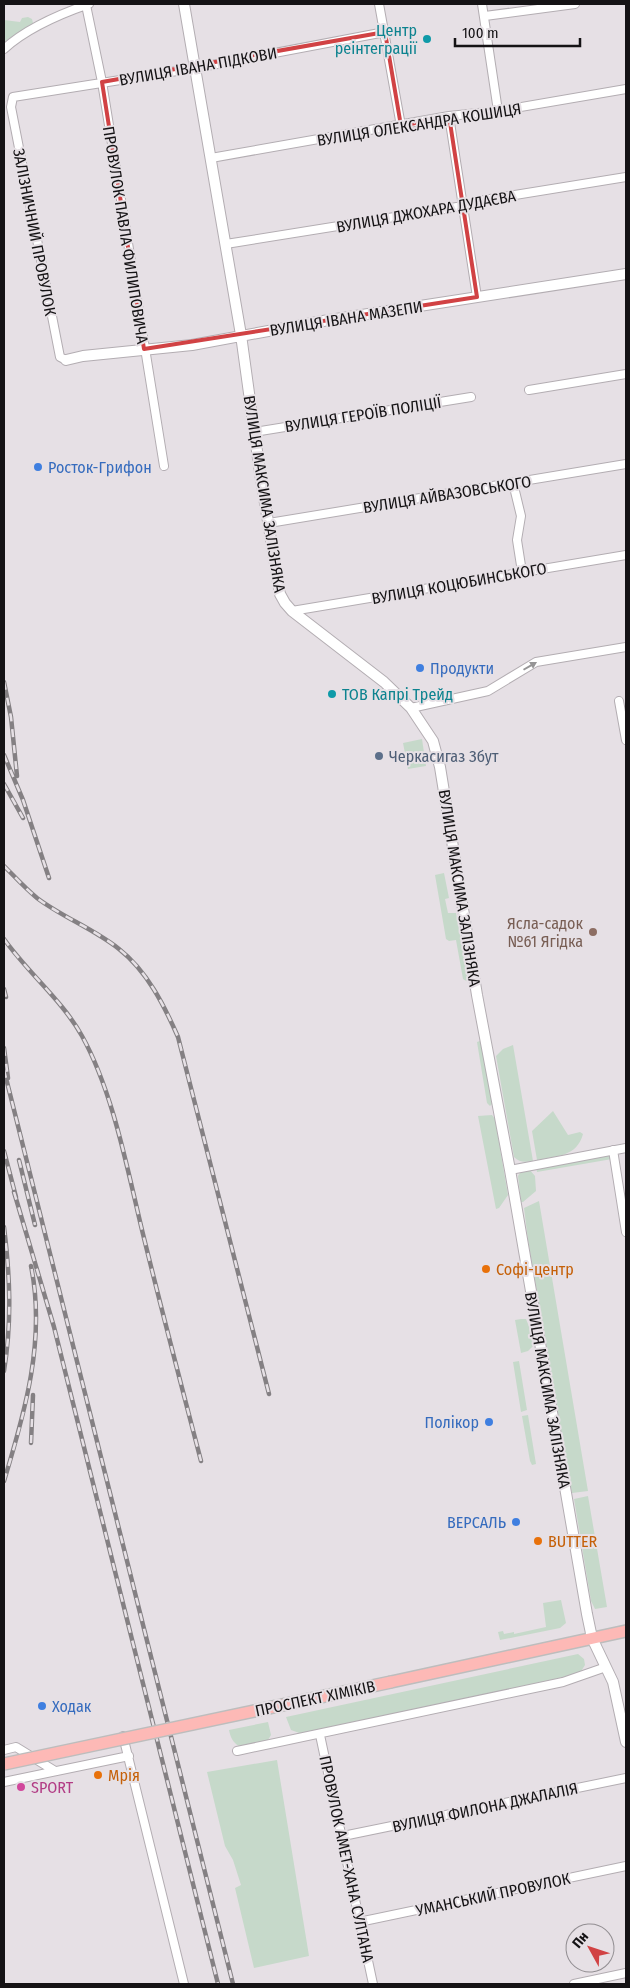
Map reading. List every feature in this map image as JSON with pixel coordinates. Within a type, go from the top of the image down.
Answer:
[{"type":"main road","name":"ВУЛИЦЯ МАКСИМА ЗАЛІЗНЯКА","points":[[184,4],[241,335],[254,432],[280,594],[292,611],[384,682],[411,708],[434,741],[592,1638],[613,1682],[626,1742]]},
{"type":"main road","name":"ВУЛИЦЯ ІВАНА МАЗЕПИ","points":[[66,360],[83,356],[192,344],[626,274]]},
{"type":"main road","name":"ПРОСПЕКТ ХІМІКІВ","points":[[4,1764],[626,1631]]},
{"type":"street","points":[[4,50],[12,42],[66,11],[88,4]]},
{"type":"street","name":"ПРОВУЛОК ПАВЛА ФИЛИПОВИЧА","points":[[88,4],[164,466]]},
{"type":"street","points":[[379,4],[401,126]]},
{"type":"street","points":[[482,4],[498,111]]},
{"type":"street","points":[[485,16],[575,4]]},
{"type":"street","name":"ВУЛИЦЯ ІВАНА ПІДКОВИ","points":[[12,99],[15,95],[196,68],[385,32]]},
{"type":"street","name":"ВУЛИЦЯ ОЛЕКСАНДРА КОШИЦЯ","points":[[211,158],[450,116],[498,111],[626,89]]},
{"type":"street","name":"ЗАЛІЗНИЧНИЙ ПРОВУЛОК","points":[[12,99],[11,107],[60,357],[66,360]]},
{"type":"street","points":[[450,116],[477,297]]},
{"type":"street","name":"ВУЛИЦЯ ДЖОХАРА ДУДАЄВА","points":[[226,244],[463,206],[484,200],[626,177]]},
{"type":"street","points":[[529,390],[626,374]]},
{"type":"street","name":"ВУЛИЦЯ ГЕРОЇВ ПОЛІЦІЇ","points":[[254,432],[472,397]]},
{"type":"street","name":"ВУЛИЦЯ АЙВАЗОВСЬКОГО","points":[[269,523],[626,464]]},
{"type":"street","points":[[513,483],[521,516],[517,540],[522,572]]},
{"type":"street","name":"ВУЛИЦЯ КОЦЮБИНСЬКОГО","points":[[292,611],[626,556]]},
{"type":"street","points":[[411,708],[488,691],[536,662],[626,647]]},
{"type":"street","points":[[619,701],[626,740]]},
{"type":"street","points":[[510,1170],[626,1148]]},
{"type":"street","points":[[613,1150],[626,1232]]},
{"type":"street","points":[[237,1751],[320,1735],[563,1682],[606,1667]]},
{"type":"street","points":[[29,1755],[123,1735],[184,1984]]},
{"type":"street","name":"ПРОВУЛОК АМЕТ-ХАНА СУЛТАНА","points":[[320,1735],[373,1984]]},
{"type":"street","points":[[94,1742],[101,1761]]},
{"type":"street","points":[[4,1750],[16,1747],[55,1771]]},
{"type":"street","points":[[4,1782],[129,1756]]},
{"type":"street","name":"ВУЛИЦЯ ФИЛОНА ДЖАЛАЛІЯ","points":[[343,1836],[626,1778]]},
{"type":"street","name":"УМАНСЬКИЙ ПРОВУЛОК","points":[[359,1922],[626,1866]]},
{"type":"street","points":[[574,1984],[626,1973]]},
{"type":"highlighted area","points":[[385,32],[401,126],[449,116],[477,297],[144,349],[102,82]]},
{"type":"green space","points":[[28,17],[32,19],[33,23],[4,42],[4,20],[20,22],[22,18]]},
{"type":"green space","points":[[422,739],[426,766],[408,769],[403,743]]},
{"type":"green space","points":[[444,873],[449,898],[445,899],[448,913],[456,913],[460,935],[465,944],[470,981],[468,982],[463,979],[456,940],[449,941],[446,939],[435,875]]},
{"type":"green space","points":[[480,1041],[482,1043],[492,1104],[490,1106],[487,1103],[477,1042]]},
{"type":"green space","points":[[513,1045],[533,1161],[525,1162],[514,1157],[496,1056],[503,1049]]},
{"type":"green space","points":[[553,1111],[568,1135],[580,1132],[583,1134],[580,1142],[571,1151],[558,1156],[537,1160],[532,1131]]},
{"type":"green space","points":[[492,1115],[495,1119],[508,1195],[499,1208],[496,1209],[478,1116]]},
{"type":"green space","points":[[610,1155],[612,1159],[537,1172],[536,1167]]},
{"type":"green space","points":[[529,1169],[535,1176],[536,1191],[521,1202],[518,1176]]},
{"type":"green space","points":[[539,1201],[588,1491],[572,1493],[528,1240],[524,1208]]},
{"type":"green space","points":[[526,1319],[533,1336],[534,1345],[528,1351],[521,1353],[515,1320]]},
{"type":"green space","points":[[519,1361],[527,1410],[521,1412],[513,1362]]},
{"type":"green space","points":[[528,1415],[536,1464],[532,1465],[522,1416]]},
{"type":"green space","points":[[588,1496],[607,1607],[595,1609],[591,1601],[574,1499]]},
{"type":"green space","points":[[561,1600],[566,1623],[560,1628],[500,1640],[498,1632],[503,1631],[504,1634],[514,1632],[514,1634],[546,1627],[543,1603]]},
{"type":"green space","points":[[578,1654],[584,1659],[585,1665],[580,1673],[302,1734],[291,1730],[286,1717]]},
{"type":"green space","points":[[268,1722],[271,1735],[268,1740],[239,1746],[230,1735],[229,1730]]},
{"type":"green space","points":[[277,1760],[309,1956],[254,1968],[235,1888],[241,1885],[233,1860],[225,1846],[207,1772]]},
{"type":"railway","points":[[4,682],[11,717],[17,776]]},
{"type":"railway","points":[[4,755],[23,800],[49,878]]},
{"type":"railway","points":[[4,784],[23,818]]},
{"type":"railway","points":[[4,866],[37,898],[109,942],[129,958],[154,989],[167,1013],[178,1037],[269,1394]]},
{"type":"railway","points":[[4,939],[74,1023],[93,1058],[102,1081],[125,1156],[156,1288],[201,1461]]},
{"type":"railway","points":[[4,989],[6,997]]},
{"type":"railway","points":[[4,1048],[8,1078]]},
{"type":"railway","points":[[4,1070],[233,1984]]},
{"type":"railway","points":[[4,1151],[16,1197]]},
{"type":"railway","points":[[19,1160],[35,1225]]},
{"type":"railway","points":[[14,1192],[54,1327],[218,1984]]},
{"type":"railway","points":[[4,1227],[9,1299],[7,1352],[4,1371]]},
{"type":"railway","points":[[4,1481],[26,1402],[35,1348],[35,1293],[31,1266]]},
{"type":"railway","points":[[31,1443],[33,1395]]},
{"type":"place","name":"Центр реінтеграції","points":[[427,39]]},
{"type":"place","name":"Росток-Грифон","points":[[38,467]]},
{"type":"place","name":"Продукти","points":[[420,668]]},
{"type":"place","name":"ТОВ Капрі Трейд","points":[[332,694]]},
{"type":"place","name":"Черкасигаз Збут","points":[[379,756]]},
{"type":"place","name":"Ясла-садок №61 Ягідка","points":[[593,932]]},
{"type":"place","name":"Софі-центр","points":[[486,1269]]},
{"type":"place","name":"Полікор","points":[[489,1422]]},
{"type":"place","name":"ВЕРСАЛЬ","points":[[516,1522]]},
{"type":"place","name":"BUTTER","points":[[538,1541]]},
{"type":"place","name":"Ходак","points":[[42,1706]]},
{"type":"place","name":"Мрія","points":[[98,1775]]},
{"type":"place","name":"SPORT","points":[[21,1787]]}]
